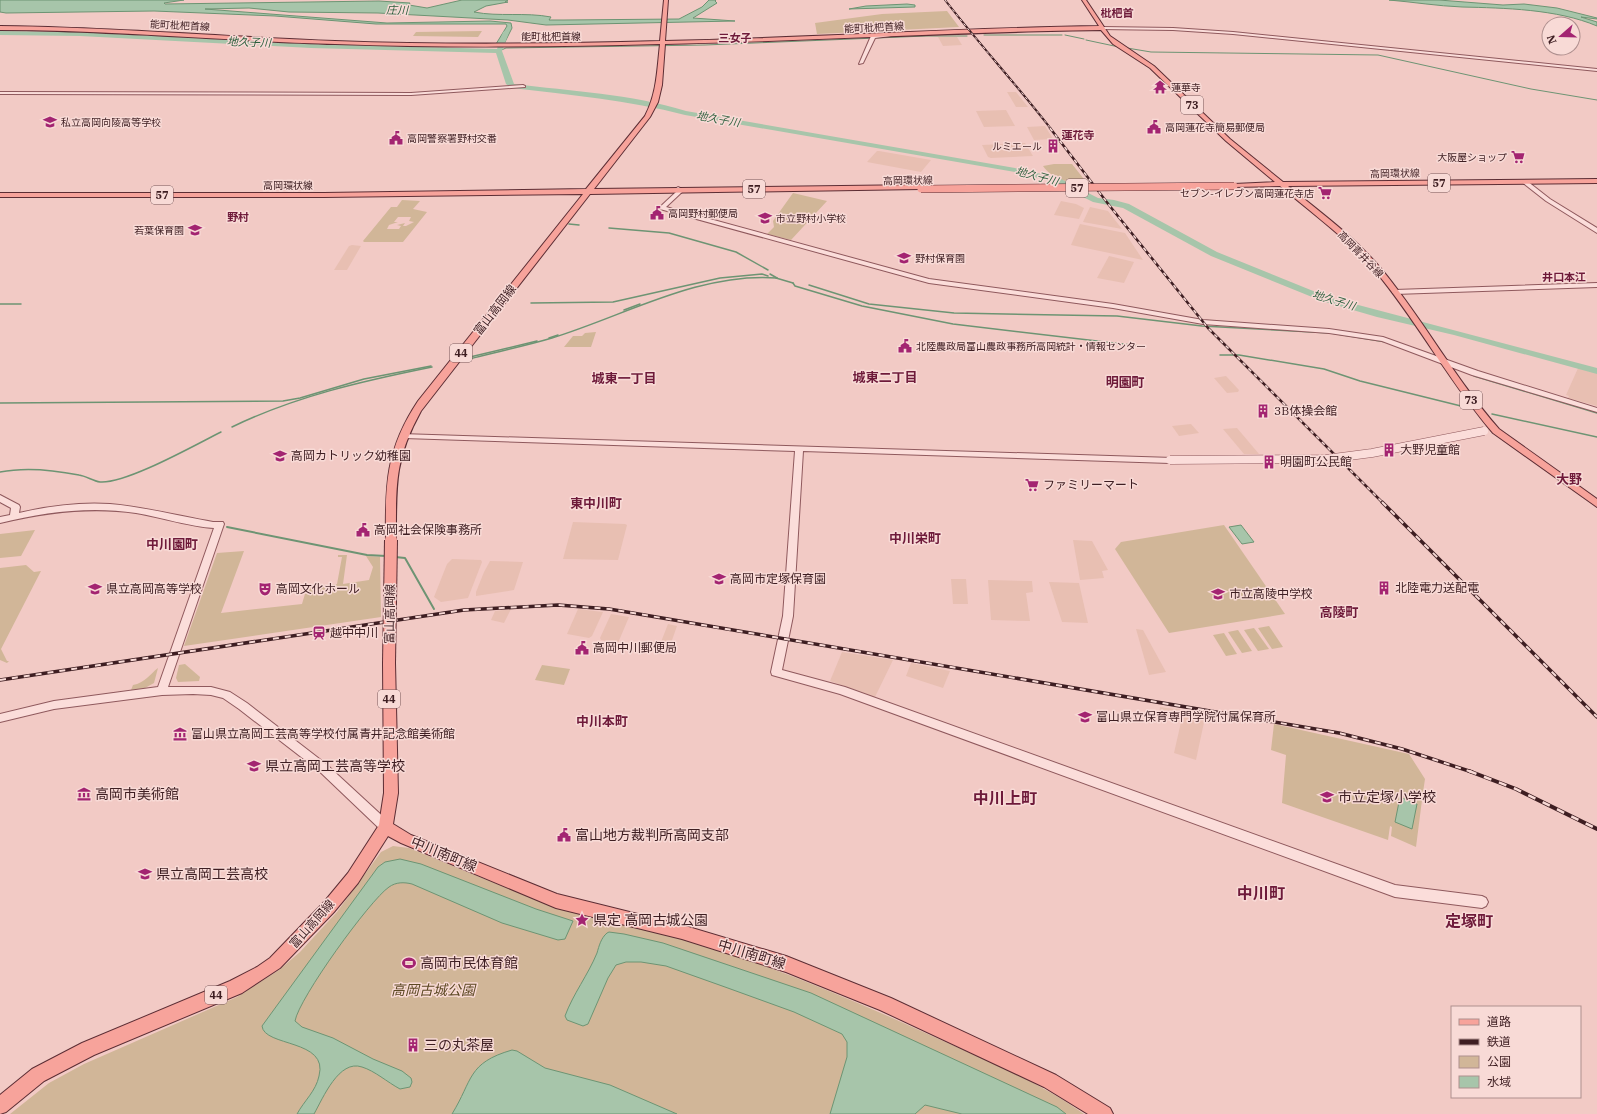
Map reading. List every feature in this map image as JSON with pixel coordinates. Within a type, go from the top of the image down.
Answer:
[{"type":"main road","name":"富山高岡線","points":[[0,1106],[38,1075],[88,1049],[236,987],[275,963],[309,929],[353,878],[386,827],[391,793],[389,663],[391,482],[393,467],[404,436],[421,403],[589,192],[654,105],[659,84],[666,0]]},
{"type":"main road","name":"73","points":[[1084,0],[1101,27]]},
{"type":"main road","name":"能町枇杷首線","points":[[0,28],[125,31],[324,43],[513,45],[662,44],[1011,32],[1028,29],[1101,27]]},
{"type":"main road","name":"高岡青井谷線","points":[[1101,27],[1108,37],[1119,47],[1152,67],[1228,140],[1282,184],[1363,254],[1418,322],[1483,416],[1496,432],[1597,504]]},
{"type":"main road","name":"高岡環状線","points":[[0,195],[327,195],[576,191],[1597,181]]},
{"type":"main road","name":"中川南町線","points":[[386,827],[406,839],[556,901],[682,932],[786,964],[885,1004],[1050,1081],[1104,1114]]},
{"type":"street","points":[[1101,27],[1173,29],[1233,33],[1597,70]]},
{"type":"street","points":[[861,63],[873,38],[890,35]]},
{"type":"street","points":[[0,93],[390,94],[523,86]]},
{"type":"street","points":[[1525,182],[1548,200],[1597,231]]},
{"type":"street","points":[[679,191],[662,208],[929,281],[1113,306],[1203,322],[1329,331],[1383,339],[1446,363],[1597,410]]},
{"type":"street","points":[[1395,292],[1597,285]]},
{"type":"street","points":[[404,436],[1170,460],[1326,459],[1372,454],[1484,431],[1496,432]]},
{"type":"street","points":[[799,448],[788,616],[776,672],[848,693],[1395,891],[1482,902]]},
{"type":"street","points":[[0,498],[16,507],[14,517]]},
{"type":"street","points":[[0,520],[40,511],[72,507],[112,507],[213,525],[220,524],[162,691]]},
{"type":"street","points":[[0,718],[54,705],[162,691],[212,691],[226,695],[322,767],[386,827]]},
{"type":"shaded area","points":[[938,37],[957,37],[962,45],[943,46]]},
{"type":"shaded area","points":[[1007,92],[1016,92],[1028,107],[1016,107]]},
{"type":"shaded area","points":[[1006,110],[1015,126],[984,127],[976,111]]},
{"type":"shaded area","points":[[1045,126],[1053,139],[1034,140],[1027,127]]},
{"type":"shaded area","points":[[1025,143],[1033,156],[991,158],[988,157],[982,145]]},
{"type":"shaded area","points":[[877,151],[931,160],[921,172],[867,162]]},
{"type":"shaded area","points":[[1061,201],[1076,204],[1084,208],[1079,219],[1054,215]]},
{"type":"shaded area","points":[[1090,207],[1108,211],[1122,229],[1083,222]]},
{"type":"shaded area","points":[[1080,224],[1125,233],[1143,260],[1071,245]]},
{"type":"shaded area","points":[[349,246],[361,246],[347,270],[334,270]]},
{"type":"shaded area","points":[[1109,256],[1134,262],[1124,283],[1097,278]]},
{"type":"shaded area","points":[[1579,366],[1597,371],[1597,406],[1568,398],[1569,396],[1566,395]]},
{"type":"shaded area","points":[[1226,376],[1239,390],[1238,392],[1227,393],[1214,378]]},
{"type":"shaded area","points":[[1191,424],[1199,433],[1179,436],[1172,426]]},
{"type":"shaded area","points":[[1237,428],[1259,454],[1244,454],[1223,429]]},
{"type":"shaded area","points":[[573,522],[627,525],[618,560],[563,559]]},
{"type":"shaded area","points":[[1073,540],[1092,541],[1108,570],[1102,571],[1104,578],[1080,580]]},
{"type":"shaded area","points":[[452,559],[481,560],[482,562],[468,598],[441,602],[434,597],[447,564]]},
{"type":"shaded area","points":[[490,561],[523,562],[514,590],[476,596],[476,592],[484,572]]},
{"type":"shaded area","points":[[951,579],[966,579],[968,604],[953,604]]},
{"type":"shaded area","points":[[988,580],[1032,581],[1033,592],[1026,593],[1030,621],[991,620]]},
{"type":"shaded area","points":[[1049,582],[1079,583],[1088,623],[1062,622]]},
{"type":"shaded area","points":[[511,609],[504,623],[491,620],[495,611]]},
{"type":"shaded area","points":[[578,609],[603,612],[592,636],[589,638],[567,634]]},
{"type":"shaded area","points":[[611,614],[629,617],[618,643],[601,640],[600,638]]},
{"type":"shaded area","points":[[668,624],[677,626],[671,643],[667,642],[664,648],[659,647]]},
{"type":"shaded area","points":[[1136,629],[1143,630],[1166,672],[1149,675]]},
{"type":"shaded area","points":[[842,652],[893,660],[875,697],[830,681]]},
{"type":"shaded area","points":[[911,663],[950,671],[943,688],[906,676]]},
{"type":"shaded area","points":[[1160,707],[1206,713],[1196,760],[1174,753],[1181,722],[1159,715]]},
{"type":"green space","points":[[947,11],[959,27],[817,34],[815,23],[882,14]]},
{"type":"green space","points":[[482,31],[478,37],[413,36],[416,32]]},
{"type":"green space","points":[[1054,164],[1072,164],[1087,183],[1068,182],[1062,180],[1052,175],[1043,166]]},
{"type":"green space","points":[[793,193],[827,201],[791,240],[767,234],[774,227],[773,221]]},
{"type":"green space","points":[[402,200],[420,201],[413,209],[427,212],[403,242],[364,242],[363,241],[391,207],[397,207]],"holes":[[[398,217],[411,217],[409,221],[414,222],[406,226],[403,226],[405,223],[397,225],[401,226],[399,229],[387,229],[389,225],[398,222],[394,222]]]},
{"type":"green space","points":[[596,332],[591,347],[564,347],[573,336],[582,336],[585,333]]},
{"type":"green space","points":[[1224,525],[1285,614],[1169,633],[1115,549],[1121,542]]},
{"type":"green space","points":[[35,530],[21,556],[0,558],[0,534]]},
{"type":"green space","points":[[244,551],[221,613],[302,604],[307,587],[337,584],[342,557],[338,557],[338,555],[347,555],[343,584],[369,580],[373,567],[366,556],[380,557],[381,617],[184,646],[217,553]]},
{"type":"green space","points":[[26,565],[34,572],[41,571],[1,649],[7,661],[9,661],[7,663],[0,660],[0,568]]},
{"type":"green space","points":[[1269,626],[1283,647],[1272,649],[1258,628]]},
{"type":"green space","points":[[1254,628],[1269,649],[1258,651],[1244,630]]},
{"type":"green space","points":[[1238,630],[1252,651],[1242,653],[1228,632]]},
{"type":"green space","points":[[1224,633],[1237,654],[1226,656],[1213,635]]},
{"type":"green space","points":[[185,664],[200,677],[199,681],[178,682],[176,678],[179,665]]},
{"type":"green space","points":[[542,665],[570,669],[564,685],[535,680]]},
{"type":"green space","points":[[158,668],[154,683],[145,688],[131,690],[133,685],[144,680]]},
{"type":"green space","points":[[1274,724],[1409,754],[1425,779],[1422,799],[1411,795],[1422,800],[1416,847],[1391,836],[1392,827],[1390,826],[1388,840],[1282,803],[1286,755],[1271,750]]},
{"type":"green space","name":"高岡古城公園","points":[[393,846],[409,848],[496,884],[549,903],[707,946],[809,983],[978,1056],[1050,1092],[1084,1114],[10,1114],[49,1083],[84,1064],[237,997],[279,970],[300,952],[337,912],[381,852]]},
{"type":"water","name":"庄川","points":[[0,0],[184,0],[164,3],[165,4],[379,1],[410,3],[409,5],[427,8],[462,0],[508,0],[505,2],[508,2],[486,6],[474,12],[532,15],[551,17],[549,20],[564,20],[679,19],[702,7],[709,0],[716,0],[715,1],[717,3],[693,18],[735,21],[546,25],[508,20],[378,13],[289,12],[249,8],[205,9],[387,23],[490,21],[511,23],[512,28],[504,44],[496,44],[507,26],[506,24],[376,24],[275,16],[154,11],[6,13],[0,12]]},
{"type":"water","points":[[1389,0],[1439,0],[1503,5],[1524,4],[1557,8],[1597,19],[1581,16],[1565,16],[1530,10],[1453,6]]},
{"type":"water","points":[[915,5],[915,7],[849,9],[866,6]]},
{"type":"water","points":[[1581,17],[1597,22],[1597,26],[1581,20]]},
{"type":"water","points":[[1241,525],[1254,542],[1242,544],[1229,527]]},
{"type":"water","points":[[1400,797],[1417,804],[1412,829],[1395,822]]},
{"type":"water","points":[[400,859],[421,864],[536,909],[573,921],[565,939],[558,940],[502,923],[412,884],[400,883],[389,887],[367,910],[336,950],[299,1009],[295,1021],[302,1027],[333,1038],[373,1059],[402,1071],[411,1078],[412,1082],[410,1087],[400,1089],[372,1071],[354,1066],[339,1074],[327,1090],[314,1114],[297,1114],[313,1091],[319,1076],[320,1064],[315,1056],[306,1049],[265,1033],[262,1026],[378,867],[385,862]]},
{"type":"water","points":[[609,932],[663,943],[811,993],[1057,1107],[1066,1114],[962,1114],[925,1105],[915,1114],[830,1114],[847,1057],[847,1042],[842,1034],[794,1012],[666,966],[641,962],[626,962],[616,965],[608,978],[588,1024],[583,1026],[567,1020],[565,1016],[568,1008],[597,953],[599,945],[605,935]]},
{"type":"water","points":[[512,1050],[517,1051],[545,1068],[610,1085],[677,1114],[452,1114],[468,1082],[479,1067],[497,1055]]},
{"type":"waterway","name":"地久子川","points":[[499,51],[506,32]]},
{"type":"waterway","name":"地久子川","points":[[0,33],[80,34],[311,46],[499,51]]},
{"type":"waterway","points":[[984,35],[1062,35]]},
{"type":"waterway","points":[[1065,35],[1084,39]]},
{"type":"waterway","points":[[499,51],[506,48],[705,45],[926,36],[967,36]]},
{"type":"waterway","points":[[1086,40],[1119,47]]},
{"type":"waterway","points":[[1127,48],[1151,52],[1378,55],[1531,89],[1597,100]]},
{"type":"waterway","name":"地久子川","points":[[499,51],[509,84],[512,86],[615,98],[666,107],[685,113],[1015,170],[1056,180],[1096,200],[1114,202],[1126,206],[1214,254],[1325,299],[1380,315],[1456,333],[1597,371]]},
{"type":"waterway","points":[[569,224],[579,225]]},
{"type":"waterway","points":[[609,228],[669,233],[736,252],[768,270]]},
{"type":"waterway","points":[[531,303],[613,302],[720,278],[762,274],[768,276]]},
{"type":"waterway","points":[[770,274],[776,278]]},
{"type":"waterway","points":[[469,359],[552,338],[691,289],[719,282],[748,278],[776,278]]},
{"type":"waterway","points":[[776,278],[793,283],[795,286],[862,306],[953,324],[1140,346]]},
{"type":"waterway","points":[[809,285],[869,304],[954,313],[1117,316],[1202,326],[1331,333],[1386,342]]},
{"type":"waterway","points":[[0,304],[21,304]]},
{"type":"waterway","points":[[624,310],[640,304]]},
{"type":"waterway","points":[[549,338],[558,335]]},
{"type":"waterway","points":[[470,357],[537,341]]},
{"type":"waterway","points":[[1220,355],[1239,355],[1324,369],[1360,381],[1465,407]]},
{"type":"waterway","points":[[0,403],[283,401],[300,398],[364,379],[431,366]]},
{"type":"waterway","points":[[232,427],[256,416],[305,398],[355,384],[432,367]]},
{"type":"waterway","points":[[1474,376],[1597,413]]},
{"type":"waterway","points":[[1492,414],[1597,437]]},
{"type":"waterway","points":[[0,472],[29,469],[69,473],[100,482],[112,481],[160,463],[221,432]]},
{"type":"waterway","points":[[227,527],[367,555],[386,556]]},
{"type":"waterway","points":[[395,557],[405,558],[434,609]]},
{"type":"railway","points":[[945,0],[1051,129]]},
{"type":"railway","points":[[1050,128],[1109,205],[1208,328],[1597,717]]},
{"type":"railway","points":[[0,680],[464,610],[558,605],[609,609],[1339,733],[1402,749],[1469,771]]},
{"type":"railway","points":[[1469,771],[1516,789],[1597,829]]},
{"type":"place","name":"蓮華寺","points":[[1160,87]]},
{"type":"place","name":"私立高岡向陵高等学校","points":[[50,122]]},
{"type":"place","name":"高岡蓮花寺簡易郵便局","points":[[1154,127]]},
{"type":"place","name":"高岡警察署野村交番","points":[[396,138]]},
{"type":"place","name":"ルミエール","points":[[1053,146]]},
{"type":"place","name":"大阪屋ショップ","points":[[1518,157]]},
{"type":"place","name":"セブン-イレブン高岡蓮花寺店","points":[[1325,193]]},
{"type":"place","name":"高岡野村郵便局","points":[[657,213]]},
{"type":"place","name":"市立野村小学校","points":[[765,218]]},
{"type":"place","name":"若葉保育園","points":[[195,230]]},
{"type":"place","name":"野村保育園","points":[[904,258]]},
{"type":"place","name":"北陸農政局富山農政事務所高岡統計・情報センター","points":[[905,346]]},
{"type":"place","name":"3B体操会館","points":[[1263,411]]},
{"type":"place","name":"大野児童館","points":[[1389,450]]},
{"type":"place","name":"高岡カトリック幼稚園","points":[[280,456]]},
{"type":"place","name":"明園町公民館","points":[[1269,462]]},
{"type":"place","name":"ファミリーマート","points":[[1032,485]]},
{"type":"place","name":"高岡社会保険事務所","points":[[363,530]]},
{"type":"place","name":"高岡市定塚保育園","points":[[719,579]]},
{"type":"place","name":"北陸電力送配電","points":[[1384,588]]},
{"type":"place","name":"県立高岡高等学校","points":[[95,589]]},
{"type":"place","name":"高岡文化ホール","points":[[265,589]]},
{"type":"place","name":"市立高陵中学校","points":[[1218,594]]},
{"type":"place","name":"越中中川","points":[[319,633]]},
{"type":"place","name":"高岡中川郵便局","points":[[582,648]]},
{"type":"place","name":"富山県立保育専門学院付属保育所","points":[[1085,717]]},
{"type":"place","name":"富山県立高岡工芸高等学校付属青井記念館美術館","points":[[180,734]]},
{"type":"place","name":"県立高岡工芸高等学校","points":[[254,766]]},
{"type":"place","name":"高岡市美術館","points":[[84,794]]},
{"type":"place","name":"市立定塚小学校","points":[[1327,797]]},
{"type":"place","name":"富山地方裁判所高岡支部","points":[[564,835]]},
{"type":"place","name":"県立高岡工芸高校","points":[[145,874]]},
{"type":"place","name":"県定 高岡古城公園","points":[[582,920]]},
{"type":"place","name":"高岡市民体育館","points":[[409,963]]},
{"type":"place","name":"三の丸茶屋","points":[[413,1045]]},
{"type":"district","name":"枇杷首","points":[[1117,13]]},
{"type":"district","name":"三女子","points":[[735,38]]},
{"type":"district","name":"蓮花寺","points":[[1078,135]]},
{"type":"district","name":"野村","points":[[238,217]]},
{"type":"district","name":"井口本江","points":[[1564,277]]},
{"type":"district","name":"城東二丁目","points":[[885,377]]},
{"type":"district","name":"城東一丁目","points":[[624,378]]},
{"type":"district","name":"明園町","points":[[1125,382]]},
{"type":"district","name":"大野","points":[[1569,479]]},
{"type":"district","name":"東中川町","points":[[596,503]]},
{"type":"district","name":"中川栄町","points":[[915,538]]},
{"type":"district","name":"中川園町","points":[[172,544]]},
{"type":"district","name":"高陵町","points":[[1339,612]]},
{"type":"district","name":"中川本町","points":[[602,721]]},
{"type":"district","name":"中川上町","points":[[1005,798]]},
{"type":"district","name":"中川町","points":[[1261,893]]},
{"type":"district","name":"定塚町","points":[[1469,921]]}]
